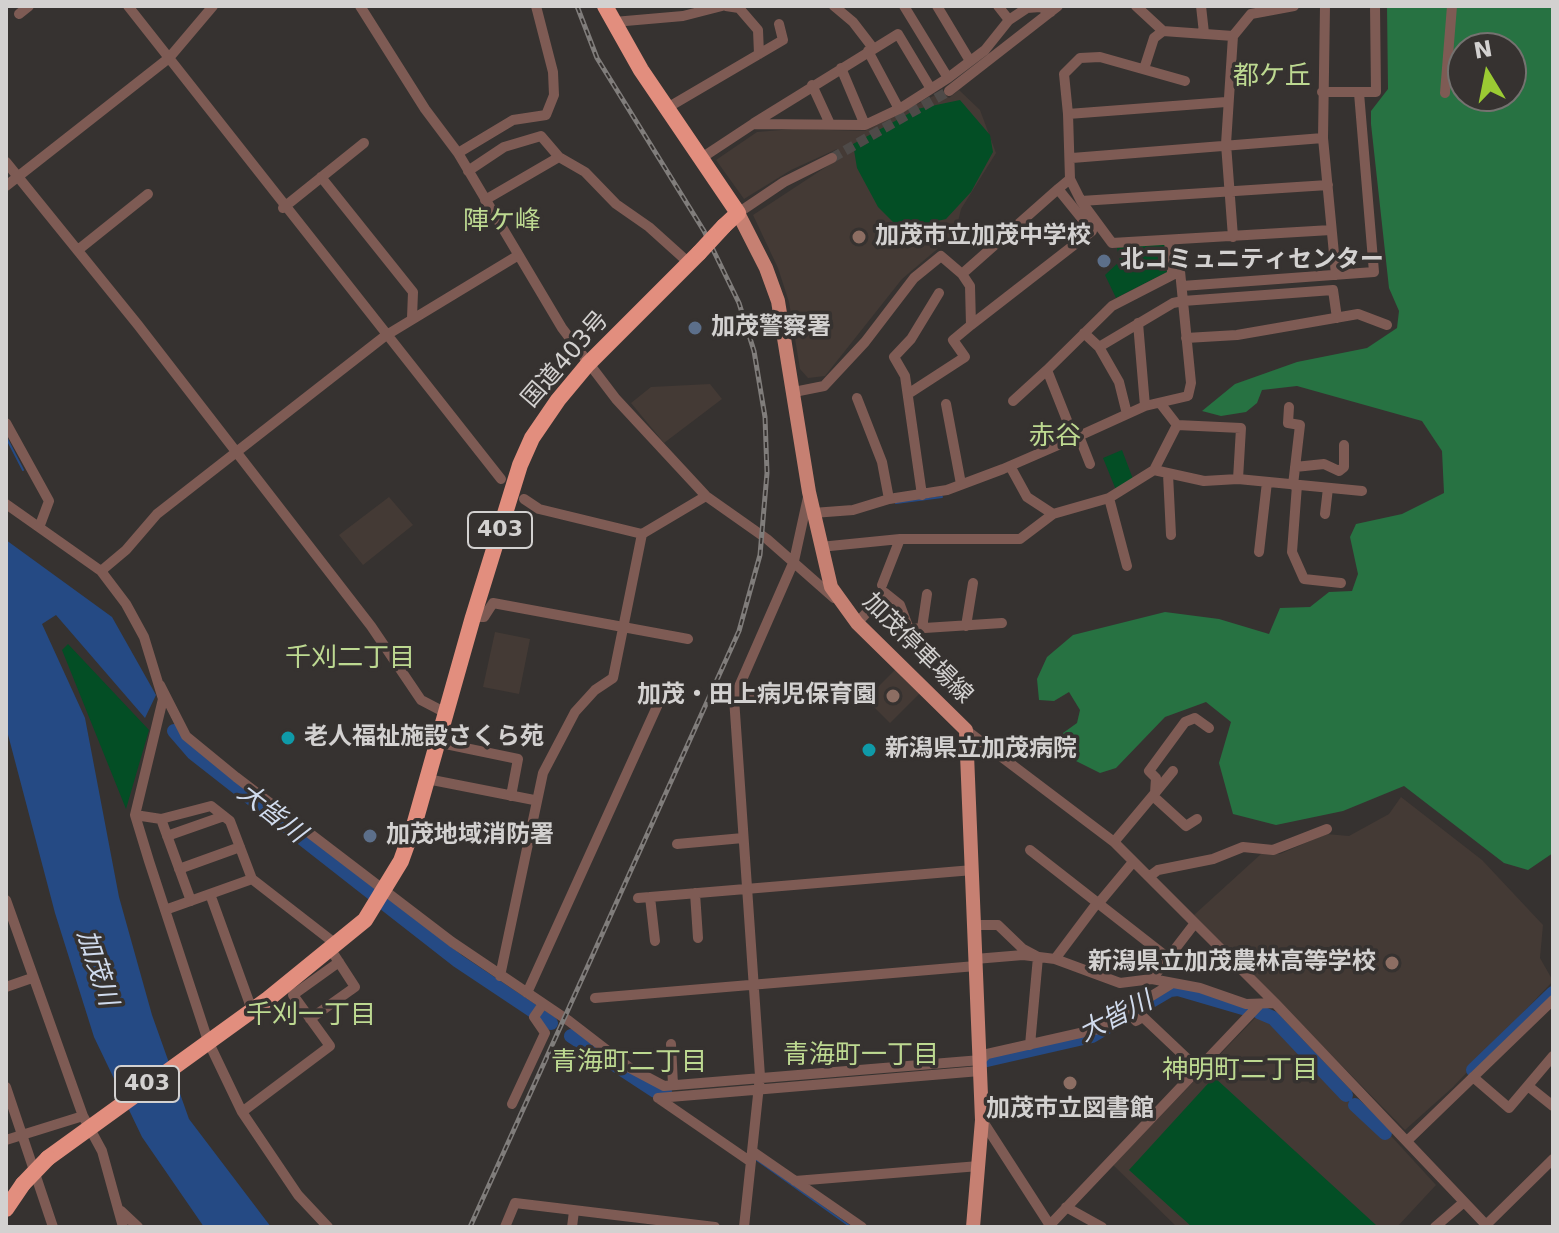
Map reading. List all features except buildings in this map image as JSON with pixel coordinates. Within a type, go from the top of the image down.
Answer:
[{"type":"highway","points":[[605,6],[667,108],[738,213]]},
{"type":"highway","name":"国道403号","points":[[202,1045],[335,952],[365,920],[384,891],[401,861],[473,617],[532,438],[588,364],[738,213]]},
{"type":"highway","name":"403","points":[[6,1209],[23,1184],[90,1120],[202,1045]]},
{"type":"main road","name":"加茂停車場線","points":[[738,213],[778,301],[809,492],[826,574],[840,604],[857,623],[966,730],[982,1120],[973,1227]]},
{"type":"street","points":[[19,14],[29,6]]},
{"type":"street","points":[[128,6],[283,208],[501,479]]},
{"type":"street","points":[[6,186],[169,58],[213,6]]},
{"type":"street","points":[[360,6],[425,109],[458,153],[517,256],[588,364],[706,496],[794,561],[840,604]]},
{"type":"street","points":[[458,153],[513,120],[546,115],[554,95],[553,72],[536,6]]},
{"type":"street","points":[[614,22],[683,16],[724,6],[739,8],[758,30],[759,54]]},
{"type":"street","points":[[904,6],[948,78]]},
{"type":"street","points":[[937,6],[970,61]]},
{"type":"street","points":[[998,6],[1009,20]]},
{"type":"street","points":[[1136,6],[1163,31],[1233,36]]},
{"type":"street","points":[[1201,6],[1204,33]]},
{"type":"street","points":[[1233,237],[1228,192],[1226,102],[1233,36],[1250,10],[1294,6]]},
{"type":"street","points":[[1325,6],[1323,138],[1336,275]]},
{"type":"street","points":[[1322,92],[1376,92],[1375,6]]},
{"type":"street","points":[[1445,93],[1452,6]]},
{"type":"street","points":[[839,7],[871,49],[899,109]]},
{"type":"street","points":[[753,124],[865,125],[899,109],[948,78],[985,50],[1009,20],[1027,8],[1055,9]]},
{"type":"street","points":[[949,91],[1055,9]]},
{"type":"street","points":[[667,108],[783,40],[779,24]]},
{"type":"street","points":[[1144,69],[1154,38],[1163,31]]},
{"type":"street","points":[[703,157],[788,99],[898,34],[931,89]]},
{"type":"street","points":[[1185,81],[1100,57],[1080,58],[1064,74],[1072,158],[1070,179],[1081,201],[1112,243],[1331,230]]},
{"type":"street","points":[[841,68],[865,125]]},
{"type":"street","points":[[812,85],[830,124]]},
{"type":"street","points":[[1182,286],[1374,272],[1359,93]]},
{"type":"street","points":[[788,99],[790,123]]},
{"type":"street","points":[[1068,114],[1226,102]]},
{"type":"street","points":[[468,171],[504,147],[541,136],[559,157],[585,172],[616,204],[694,258]]},
{"type":"street","points":[[1072,158],[1323,138]]},
{"type":"street","points":[[283,208],[364,143]]},
{"type":"street","points":[[485,200],[559,157]]},
{"type":"street","points":[[738,213],[784,182],[832,158]]},
{"type":"street","points":[[6,162],[371,626],[421,700],[444,712]]},
{"type":"street","points":[[321,177],[413,292],[412,318]]},
{"type":"street","points":[[962,274],[1070,179]]},
{"type":"street","points":[[1081,201],[1328,185]]},
{"type":"street","points":[[908,394],[965,357],[953,340],[1092,231],[1058,189]]},
{"type":"street","points":[[78,250],[148,194]]},
{"type":"street","points":[[1169,241],[1172,272]]},
{"type":"street","points":[[101,571],[126,550],[157,514],[385,336],[517,256]]},
{"type":"street","points":[[794,392],[824,386],[865,342],[914,278],[941,256],[962,274],[970,286],[971,325]]},
{"type":"street","points":[[813,513],[853,510],[961,484],[1010,466],[1145,406],[1188,396],[1191,383],[1180,271],[1172,272],[1112,306],[1013,401]]},
{"type":"street","points":[[1099,347],[1183,301],[1333,290],[1337,318]]},
{"type":"street","points":[[922,495],[905,376],[894,357],[911,339],[939,293]]},
{"type":"street","points":[[1186,338],[1237,335],[1358,314],[1387,325]]},
{"type":"street","points":[[1138,323],[1145,406]]},
{"type":"street","points":[[1084,333],[1099,347],[1119,382],[1127,414]]},
{"type":"street","points":[[1047,370],[1090,464]]},
{"type":"street","points":[[857,398],[882,462],[889,499]]},
{"type":"street","points":[[1160,403],[1177,425],[1241,428],[1238,479]]},
{"type":"street","points":[[946,404],[961,484]]},
{"type":"street","points":[[1289,407],[1288,423],[1300,425],[1292,552],[1304,579],[1341,583]]},
{"type":"street","points":[[6,423],[49,501],[40,525]]},
{"type":"street","points":[[820,547],[900,539],[1020,539],[1053,514],[1109,498],[1154,470],[1177,425]]},
{"type":"street","points":[[1295,467],[1324,464],[1339,471],[1344,467],[1344,445]]},
{"type":"street","points":[[1010,466],[1027,497],[1053,514]]},
{"type":"street","points":[[1154,470],[1204,481],[1238,479],[1362,491]]},
{"type":"street","points":[[1168,474],[1171,535]]},
{"type":"street","points":[[1259,552],[1267,482]]},
{"type":"street","points":[[1325,514],[1328,488]]},
{"type":"street","points":[[744,1227],[760,1076],[734,698],[794,561],[809,492]]},
{"type":"street","points":[[524,499],[539,509],[642,534],[706,496]]},
{"type":"street","points":[[1109,498],[1127,566]]},
{"type":"street","points":[[6,504],[40,525],[101,571],[138,626],[160,685],[186,736],[384,891],[527,993],[539,1009],[630,1068],[672,1090],[759,1089],[980,1066]]},
{"type":"street","points":[[500,976],[534,800],[559,736],[595,690],[613,678],[642,534]]},
{"type":"street","points":[[882,585],[900,539]]},
{"type":"street","points":[[966,626],[973,583]]},
{"type":"street","points":[[857,623],[887,593],[904,612],[909,629],[1002,623]]},
{"type":"street","points":[[922,628],[927,594]]},
{"type":"street","points":[[473,617],[484,617],[493,603],[688,639]]},
{"type":"street","points":[[160,685],[163,699],[135,815],[202,1045],[242,1112],[298,1195],[328,1227]]},
{"type":"street","points":[[734,698],[848,689]]},
{"type":"street","points":[[527,993],[664,691]]},
{"type":"street","points":[[1154,794],[1156,778],[1149,771],[1185,722],[1195,718],[1209,728]]},
{"type":"street","points":[[966,730],[1114,842],[1150,876],[1487,1226],[1553,1159]]},
{"type":"street","points":[[436,742],[518,759],[511,796]]},
{"type":"street","points":[[1114,842],[1173,771]]},
{"type":"street","points":[[427,779],[534,800]]},
{"type":"street","points":[[1154,794],[1186,826],[1197,819]]},
{"type":"street","points":[[135,815],[161,819],[211,806],[230,821],[252,879],[335,952],[355,987],[310,1019]]},
{"type":"street","points":[[167,836],[224,816]]},
{"type":"street","points":[[161,819],[191,901]]},
{"type":"street","points":[[1150,876],[1158,870],[1213,859],[1243,847],[1273,850],[1327,829]]},
{"type":"street","points":[[677,844],[743,838]]},
{"type":"street","points":[[179,869],[240,847]]},
{"type":"street","points":[[1030,850],[1163,954]]},
{"type":"street","points":[[1055,959],[1133,862]]},
{"type":"street","points":[[638,898],[973,870]]},
{"type":"street","points":[[165,910],[252,879]]},
{"type":"street","points":[[695,893],[698,938]]},
{"type":"street","points":[[210,894],[252,1010]]},
{"type":"street","points":[[650,897],[655,941]]},
{"type":"street","points":[[6,900],[32,978],[102,1151],[123,1227]]},
{"type":"street","points":[[1152,979],[1195,923]]},
{"type":"street","points":[[974,925],[998,925],[1023,949],[1038,957]]},
{"type":"street","points":[[242,1112],[330,1046],[293,995],[335,952]]},
{"type":"street","points":[[1030,1045],[1038,957]]},
{"type":"street","points":[[595,998],[1038,957],[1055,959],[1120,983],[1152,979],[1259,1005],[1275,1003]]},
{"type":"street","points":[[6,987],[32,978]]},
{"type":"street","points":[[980,1066],[987,1054],[1098,1029],[1171,984]]},
{"type":"street","points":[[1407,1141],[1553,1000]]},
{"type":"street","points":[[982,1120],[1050,1226],[1259,1005]]},
{"type":"street","points":[[512,1104],[545,1033],[534,1020],[539,1009]]},
{"type":"street","points":[[1129,1012],[1136,1021],[1143,1017],[1198,1069]]},
{"type":"street","points":[[671,1044],[672,1090]]},
{"type":"street","points":[[1473,1077],[1509,1108],[1553,1056]]},
{"type":"street","points":[[862,1227],[795,1181],[658,1098],[672,1090],[760,1076],[980,1066]]},
{"type":"street","points":[[1528,1086],[1553,1106]]},
{"type":"street","points":[[6,1087],[8,1101],[53,1227]]},
{"type":"street","points":[[6,1140],[90,1120]]},
{"type":"street","points":[[795,1181],[979,1166]]},
{"type":"street","points":[[1435,1227],[1464,1202]]},
{"type":"street","points":[[505,1227],[515,1203],[715,1227]]},
{"type":"street","points":[[1066,1207],[1102,1227]]},
{"type":"street","points":[[119,1209],[138,1227]]},
{"type":"street","points":[[572,1227],[574,1211]]},
{"type":"shaded area","name":"加茂市立加茂中学校","points":[[959,90],[980,110],[996,153],[961,209],[955,234],[902,279],[825,376],[808,378],[800,369],[789,302],[778,268],[753,215],[838,159],[837,149],[791,170],[744,199],[716,160],[757,132],[793,129],[865,131],[943,91],[949,98]]},
{"type":"shaded area","points":[[710,384],[722,399],[664,443],[631,403],[651,387]]},
{"type":"shaded area","points":[[389,497],[413,525],[363,565],[339,535]]},
{"type":"shaded area","points":[[495,632],[530,639],[519,694],[483,687]]},
{"type":"shaded area","name":"加茂・田上病児保育園","points":[[897,668],[921,692],[890,723],[866,699]]},
{"type":"shaded area","name":"新潟県立加茂農林高等学校","points":[[1401,797],[1482,860],[1543,925],[1540,958],[1553,981],[1453,1087],[1405,1130],[1194,915],[1261,854],[1280,854],[1326,834],[1349,836],[1389,814]]},
{"type":"shaded area","name":"新潟県立加茂農林高等学校","points":[[1259,1014],[1381,1134],[1391,1136],[1436,1185],[1397,1227],[1177,1227],[1113,1165]]},
{"type":"green space","points":[[1387,6],[1553,6],[1553,853],[1528,870],[1504,863],[1404,786],[1343,811],[1276,825],[1233,814],[1219,763],[1231,722],[1206,702],[1165,717],[1116,768],[1100,773],[1076,761],[1063,733],[1077,723],[1080,710],[1069,692],[1054,701],[1039,700],[1037,679],[1047,657],[1073,635],[1165,612],[1219,619],[1269,634],[1280,608],[1310,607],[1329,592],[1352,591],[1358,574],[1350,537],[1356,524],[1402,514],[1444,493],[1442,451],[1422,421],[1297,386],[1262,390],[1257,403],[1246,412],[1221,416],[1202,411],[1235,384],[1297,362],[1367,348],[1397,328],[1399,311],[1389,288],[1371,111],[1388,89]]},
{"type":"green space","points":[[960,100],[990,135],[993,152],[971,192],[946,219],[911,227],[895,224],[878,207],[857,168],[853,144],[917,109]]},
{"type":"green space","points":[[1167,243],[1169,271],[1116,298],[1105,275],[1120,261],[1117,248]]},
{"type":"green space","points":[[1122,450],[1133,479],[1116,490],[1103,458]]},
{"type":"green space","points":[[68,644],[149,730],[126,809],[62,650]]},
{"type":"green space","points":[[1214,1077],[1376,1225],[1192,1227],[1129,1170]]},
{"type":"water","name":"加茂川","points":[[6,540],[112,617],[156,695],[145,718],[56,615],[42,624],[85,718],[119,897],[152,1015],[189,1119],[271,1227],[204,1227],[142,1137],[94,1037],[55,913],[6,727]]},
{"type":"waterway","points":[[6,437],[23,470]]},
{"type":"waterway","points":[[896,503],[942,497]]},
{"type":"waterway","name":"大皆川","points":[[174,731],[193,753],[373,894]]},
{"type":"waterway","name":"大皆川","points":[[385,904],[458,961],[551,1023]]},
{"type":"waterway","name":"大皆川","points":[[987,1060],[1092,1036],[1170,990],[1178,989],[1243,1008]]},
{"type":"waterway","name":"大皆川","points":[[1473,1070],[1553,993]]},
{"type":"waterway","name":"大皆川","points":[[1259,1012],[1273,1018],[1346,1095]]},
{"type":"waterway","name":"大皆川","points":[[571,1036],[655,1091],[665,1091]]},
{"type":"waterway","name":"大皆川","points":[[1355,1105],[1385,1133]]},
{"type":"waterway","points":[[754,1158],[851,1227]]},
{"type":"tunnel","points":[[832,158],[949,91]]},
{"type":"railway","points":[[470,1227],[739,631],[760,555],[767,473],[765,417],[754,351],[739,303],[704,231],[597,58],[577,6]]},
{"type":"place","name":"加茂市立加茂中学校","points":[[859,237]]},
{"type":"place","name":"北コミュニティセンター","points":[[1104,261]]},
{"type":"place","name":"加茂警察署","points":[[695,328]]},
{"type":"place","name":"加茂・田上病児保育園","points":[[893,696]]},
{"type":"place","name":"老人福祉施設さくら苑","points":[[288,738]]},
{"type":"place","name":"新潟県立加茂病院","points":[[869,750]]},
{"type":"place","name":"加茂地域消防署","points":[[370,836]]},
{"type":"place","name":"新潟県立加茂農林高等学校","points":[[1392,963]]},
{"type":"place","name":"加茂市立図書館","points":[[1070,1083]]},
{"type":"district","name":"都ケ丘","points":[[1272,77]]},
{"type":"district","name":"陣ケ峰","points":[[502,222]]},
{"type":"district","name":"赤谷","points":[[1055,437]]},
{"type":"district","name":"千刈二丁目","points":[[350,659]]},
{"type":"district","name":"千刈一丁目","points":[[311,1016]]},
{"type":"district","name":"青海町一丁目","points":[[861,1056]]},
{"type":"district","name":"青海町二丁目","points":[[629,1063]]},
{"type":"district","name":"神明町二丁目","points":[[1240,1071]]}]
